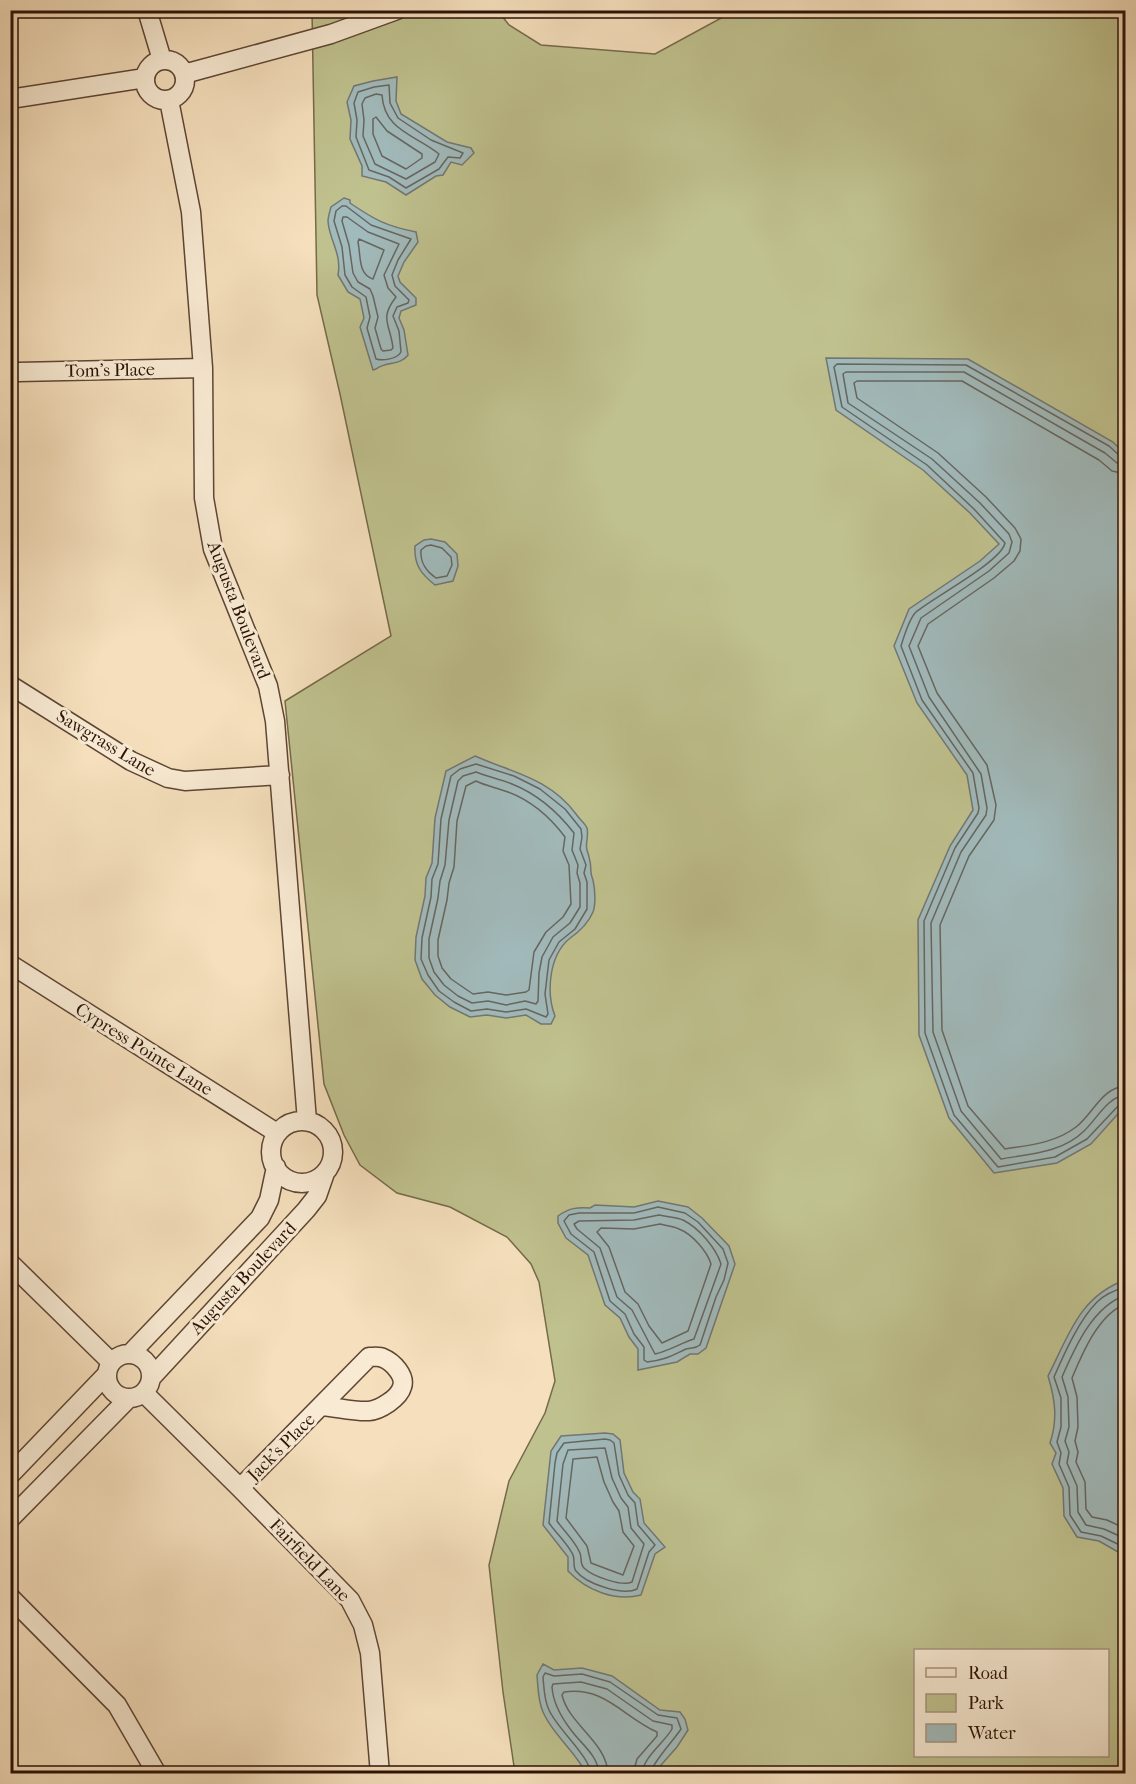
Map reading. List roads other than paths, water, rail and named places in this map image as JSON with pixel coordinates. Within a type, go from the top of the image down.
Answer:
[{"type":"street","points":[[147,10],[162,60]]},
{"type":"street","points":[[184,74],[331,34],[397,10]]},
{"type":"street","points":[[162,60],[176,63],[184,74],[183,90],[170,100],[163,100],[152,95],[145,78],[149,68],[162,60]]},
{"type":"street","points":[[10,99],[145,78]]},
{"type":"street","name":"Augusta Boulevard","points":[[170,100],[191,212],[203,368],[204,498],[213,549],[268,686],[275,721],[307,1121]]},
{"type":"street","name":"Tom’s Place","points":[[18,372],[203,368]]},
{"type":"street","name":"Sawgrass Lane","points":[[10,685],[131,761],[168,778],[185,781],[280,776]]},
{"type":"street","name":"Cypress Pointe Lane","points":[[10,964],[277,1133]]},
{"type":"street","points":[[307,1121],[317,1124],[330,1138],[333,1147],[330,1166],[315,1180],[304,1183],[283,1176],[276,1167],[271,1150],[277,1133],[290,1123],[307,1121]]},
{"type":"street","name":"Augusta Boulevard","points":[[130,1354],[261,1218],[269,1200],[276,1167]]},
{"type":"street","name":"Augusta Boulevard","points":[[10,1520],[141,1390],[306,1210],[317,1196],[324,1173]]},
{"type":"street","points":[[10,1263],[109,1369],[111,1389],[122,1397],[141,1390],[148,1364],[137,1355],[123,1354],[109,1369],[10,1475]]},
{"type":"street","name":"Fairfield Lane","points":[[141,1390],[350,1600],[358,1613],[370,1653],[380,1773]]},
{"type":"street","name":"Jack’s Place","points":[[240,1488],[321,1406]]},
{"type":"street","points":[[10,1597],[117,1705],[157,1773]]},
{"type":"water","points":[[397,77],[396,101],[401,114],[447,142],[471,148],[474,153],[462,165],[451,162],[443,175],[436,176],[406,195],[386,182],[362,176],[362,166],[350,139],[351,120],[347,102],[354,86]]},
{"type":"water","points":[[344,198],[381,222],[416,232],[418,242],[404,262],[398,276],[400,282],[416,298],[416,305],[401,311],[399,318],[404,330],[408,355],[401,361],[373,370],[360,327],[364,318],[360,299],[348,292],[338,275],[337,253],[329,228],[328,219],[331,207]]},
{"type":"water","points":[[826,358],[968,359],[1113,442],[1125,454],[1125,1106],[1091,1144],[1057,1163],[994,1173],[949,1118],[919,1035],[918,920],[950,846],[973,810],[967,775],[917,703],[894,646],[909,609],[980,561],[999,544],[970,513],[923,470],[836,410]]},
{"type":"water","points":[[424,540],[445,542],[457,554],[458,566],[453,581],[435,585],[419,568],[415,546]]},
{"type":"water","points":[[475,756],[542,784],[565,802],[587,828],[587,848],[594,888],[594,909],[580,931],[562,946],[553,965],[550,986],[555,1016],[551,1024],[541,1024],[526,1015],[506,1018],[487,1015],[470,1017],[450,1007],[435,995],[422,979],[415,960],[416,937],[425,896],[426,878],[432,863],[435,818],[446,771]]},
{"type":"water","points":[[658,1201],[688,1207],[702,1218],[729,1246],[735,1264],[706,1348],[698,1354],[690,1354],[677,1362],[638,1370],[638,1349],[620,1318],[605,1305],[588,1255],[566,1238],[558,1223],[558,1216],[570,1210],[590,1208],[595,1205],[634,1207]]},
{"type":"water","points":[[1126,1280],[1125,1556],[1099,1541],[1077,1537],[1064,1516],[1063,1488],[1052,1464],[1056,1453],[1050,1443],[1055,1409],[1048,1376],[1069,1332],[1086,1307],[1109,1287]]},
{"type":"water","points":[[613,1434],[620,1440],[624,1473],[633,1492],[640,1499],[644,1523],[665,1547],[655,1554],[641,1595],[631,1597],[601,1593],[575,1578],[568,1571],[568,1557],[543,1525],[551,1451],[561,1436]]},
{"type":"water","points":[[543,1664],[554,1670],[582,1668],[612,1676],[660,1710],[680,1712],[688,1730],[677,1747],[654,1773],[586,1773],[552,1728],[543,1712],[539,1699],[537,1675]]}]
